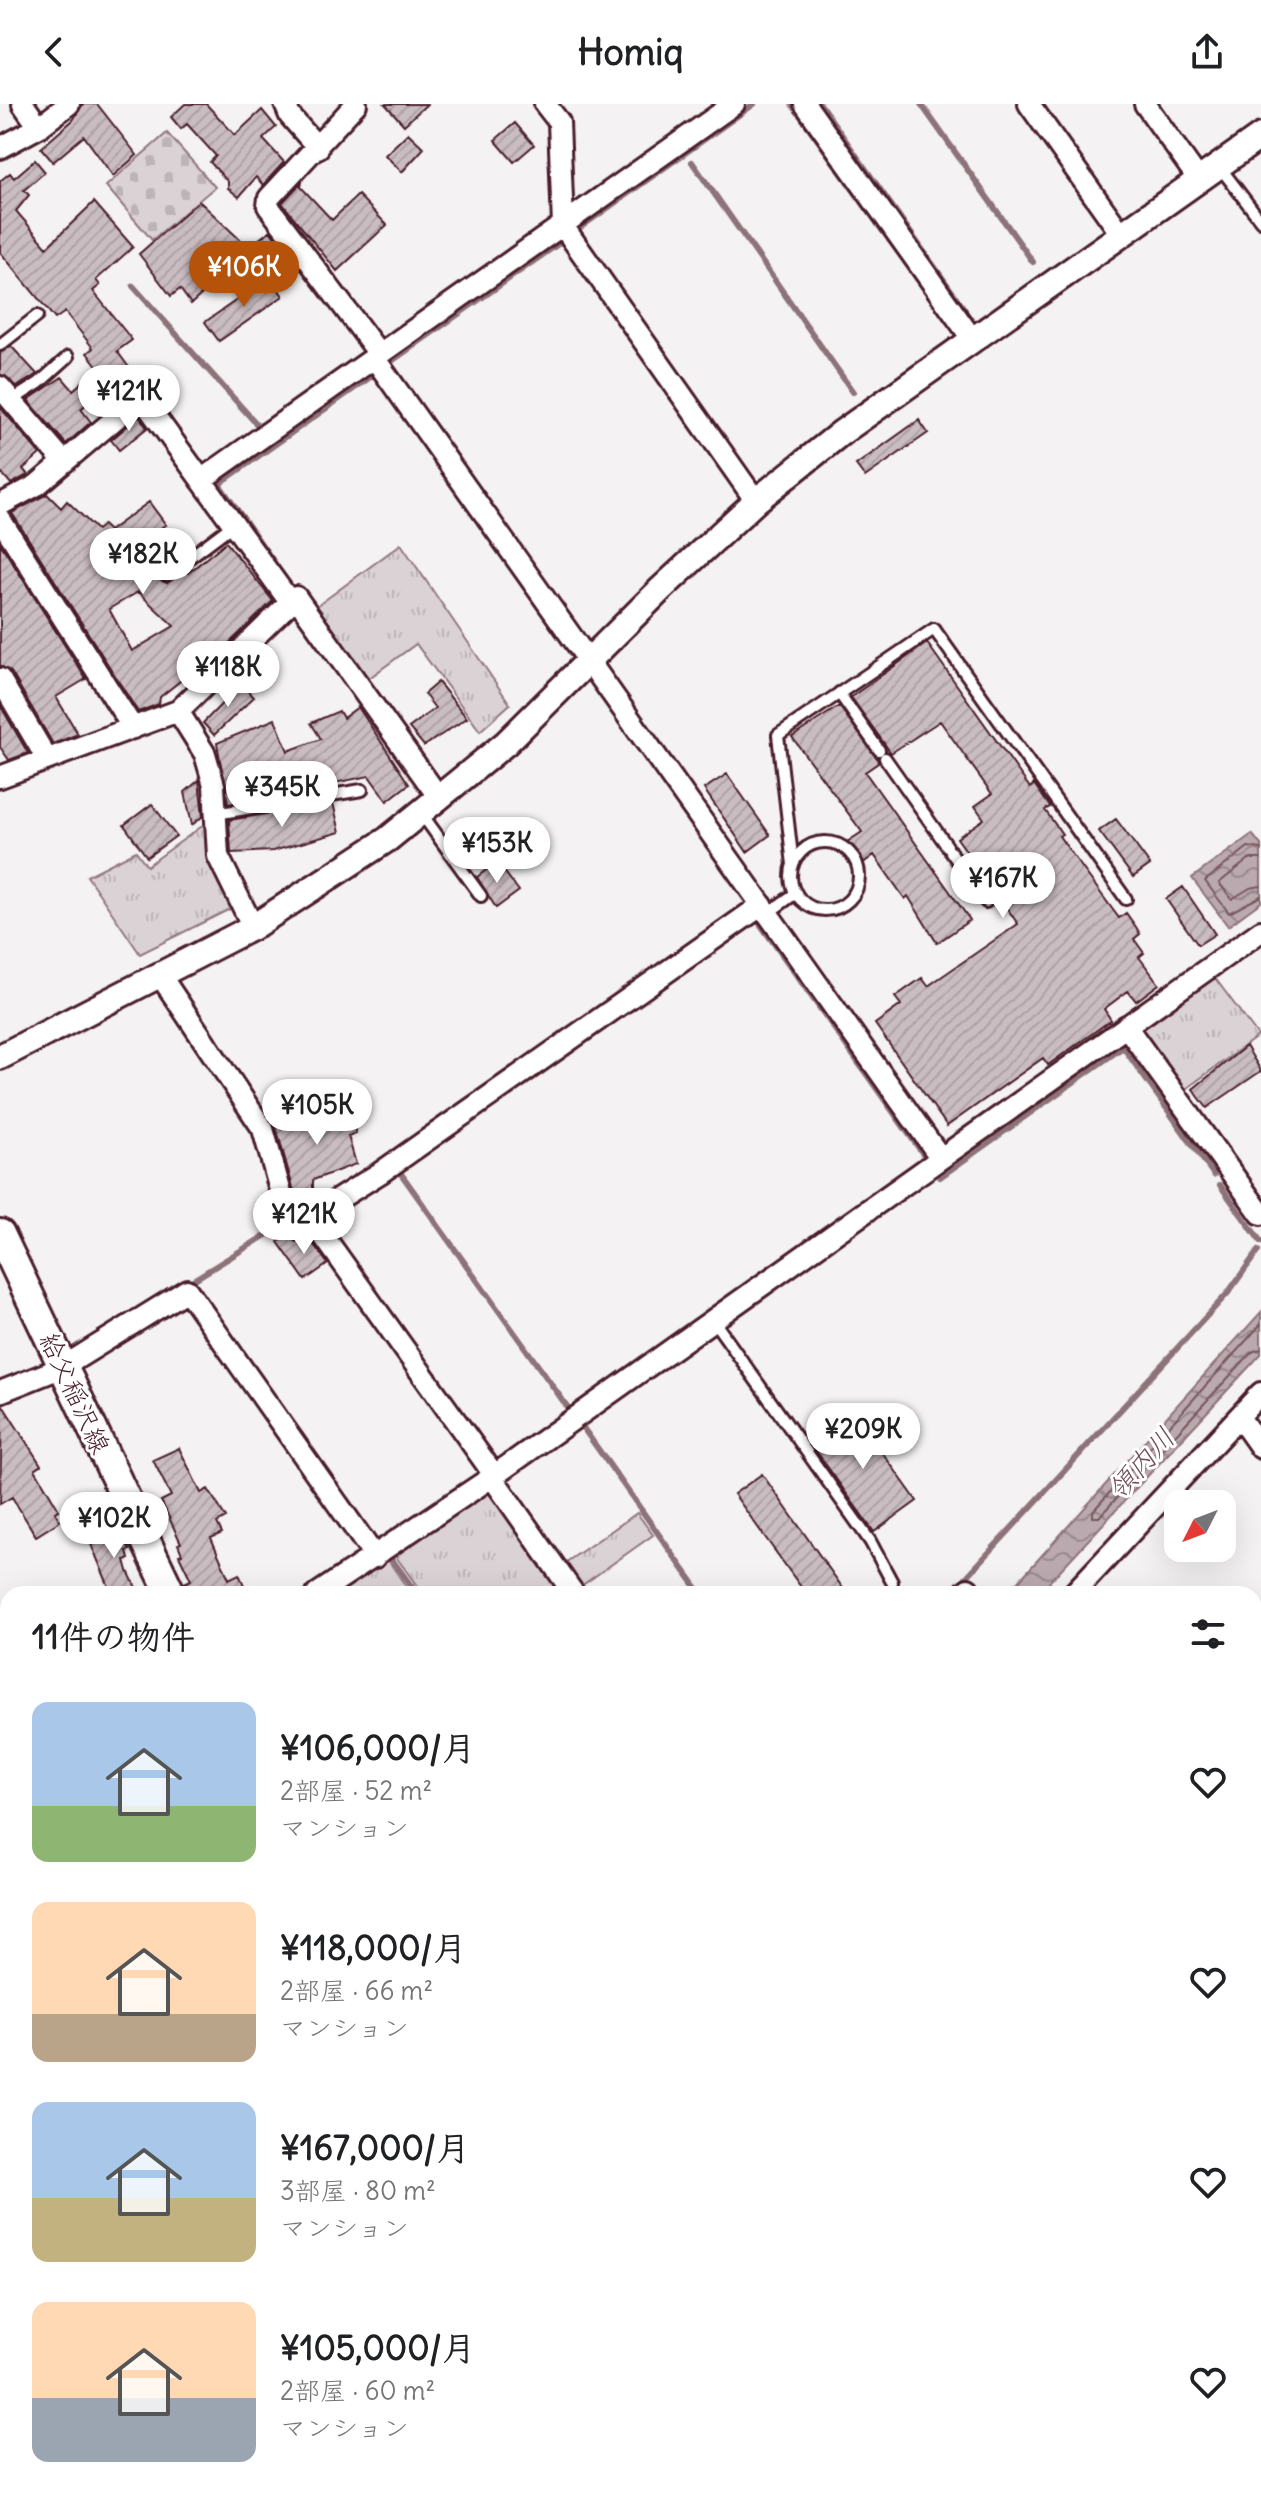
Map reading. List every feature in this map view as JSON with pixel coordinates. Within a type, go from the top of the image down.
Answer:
[{"type":"main road","name":"給父稲沢線","points":[[0,1234],[167,1586]]},
{"type":"street","points":[[23,104],[39,127]]},
{"type":"street","points":[[0,148],[39,127],[69,104]]},
{"type":"street","points":[[285,104],[290,116],[318,148]]},
{"type":"street","points":[[356,104],[269,198],[268,206],[940,1157]]},
{"type":"street","points":[[545,104],[559,122],[563,226],[756,501]]},
{"type":"street","points":[[201,480],[734,104]]},
{"type":"street","points":[[805,104],[973,340]]},
{"type":"street","points":[[1029,104],[1122,235]]},
{"type":"street","points":[[1145,104],[1199,180]]},
{"type":"street","points":[[0,1057],[253,927],[336,875],[430,806],[506,743],[661,589],[756,501],[841,433],[1261,136]]},
{"type":"street","points":[[5,394],[64,462]]},
{"type":"street","points":[[0,505],[37,485],[141,397],[290,602]]},
{"type":"street","points":[[0,519],[133,728]]},
{"type":"street","points":[[0,777],[178,711],[296,597],[430,806]]},
{"type":"street","points":[[0,679],[47,759]]},
{"type":"street","points":[[178,711],[205,754],[214,785],[218,856],[253,927]]},
{"type":"street","points":[[160,975],[263,1129],[287,1215],[293,1224],[310,1217],[380,1173],[765,909]]},
{"type":"street","points":[[333,1586],[494,1477],[1261,931]]},
{"type":"street","points":[[1126,1026],[1261,1214]]},
{"type":"street","points":[[310,1217],[569,1586]]},
{"type":"street","points":[[0,1392],[63,1367],[187,1290],[375,1557]]},
{"type":"street","points":[[1081,1586],[1261,1393]]},
{"type":"street","points":[[1239,1417],[1261,1448]]},
{"type":"lane","points":[[1219,166],[1261,221]]},
{"type":"lane","points":[[0,345],[37,316]]},
{"type":"lane","points":[[5,394],[39,383],[68,357]]},
{"type":"lane","points":[[166,575],[234,524]]},
{"type":"lane","points":[[793,865],[778,735],[934,629],[1126,899]]},
{"type":"lane","points":[[839,693],[986,902]]},
{"type":"lane","points":[[215,814],[362,790]]},
{"type":"lane","points":[[430,806],[481,896]]},
{"type":"lane","points":[[831,843],[848,851],[859,877],[846,903],[829,910],[810,907],[796,893],[791,875],[793,865],[797,857],[812,845],[831,843]]},
{"type":"lane","points":[[765,909],[796,893]]},
{"type":"lane","points":[[713,1320],[870,1541],[892,1582]]},
{"type":"green space","points":[[167,133],[215,187],[152,240],[106,186]]},
{"type":"green space","points":[[401,544],[510,704],[480,731],[416,644],[365,681],[313,609]]},
{"type":"green space","points":[[209,821],[236,906],[140,954],[87,876],[136,851],[147,866]]},
{"type":"green space","points":[[1212,974],[1258,1036],[1183,1091],[1143,1036],[1143,1025]]},
{"type":"green space","points":[[490,1487],[559,1586],[417,1586],[394,1554]]},
{"type":"green space","points":[[637,1513],[653,1535],[581,1586],[565,1563]]},
{"type":"green space","points":[[388,1560],[406,1586],[346,1586]]},
{"type":"water","points":[[1252,834],[1261,845],[1261,902],[1228,926],[1192,878]]},
{"type":"water","name":"領内川","points":[[1261,1312],[1261,1354],[1045,1586],[1014,1586]]},
{"type":"building","points":[[83,104],[97,104],[137,155],[113,176],[84,136],[53,162],[41,148],[73,120]]},
{"type":"building","points":[[185,104],[206,104],[235,135],[262,110],[276,127],[263,139],[284,162],[263,185],[256,177],[239,197],[228,188],[228,182],[210,162],[216,156],[187,124],[181,129],[171,117]]},
{"type":"building","points":[[385,104],[427,104],[404,125]]},
{"type":"building","points":[[515,123],[534,145],[514,162],[495,140]]},
{"type":"building","points":[[408,133],[424,148],[402,172],[385,155]]},
{"type":"building","points":[[35,160],[45,172],[24,190],[29,195],[16,211],[47,247],[94,202],[133,247],[96,280],[100,285],[93,291],[132,340],[117,351],[141,384],[116,401],[105,388],[81,409],[91,422],[66,444],[28,400],[62,377],[73,390],[99,368],[87,353],[93,348],[65,312],[55,319],[0,252],[0,181],[10,173],[14,178]]},
{"type":"building","points":[[302,182],[301,187],[332,220],[358,195],[387,225],[337,271],[282,203]]},
{"type":"building","points":[[199,201],[251,250],[191,304],[180,289],[171,296],[139,254]]},
{"type":"building","points":[[270,231],[291,258],[280,267],[258,240]]},
{"type":"building","points":[[270,277],[283,296],[219,341],[205,322]]},
{"type":"building","points":[[11,346],[37,374],[17,387],[0,374],[0,353]]},
{"type":"building","points":[[0,407],[40,454],[23,469],[28,475],[11,484],[0,471]]},
{"type":"building","points":[[139,416],[147,428],[119,450],[111,440]]},
{"type":"building","points":[[919,420],[928,433],[865,477],[856,465]]},
{"type":"building","points":[[47,494],[61,508],[67,501],[97,530],[103,525],[109,531],[149,502],[166,525],[162,527],[170,538],[147,557],[160,580],[167,583],[186,570],[188,573],[226,542],[273,601],[188,683],[184,678],[160,697],[159,704],[138,712],[12,513]],"holes":[[[138,592],[174,626],[132,651],[109,609]]]},
{"type":"building","points":[[0,543],[86,679],[56,697],[78,734],[53,744],[11,672],[0,666]]},
{"type":"building","points":[[927,643],[1030,788],[1034,784],[1050,807],[1045,810],[1062,834],[1059,836],[1113,910],[1119,918],[1126,913],[1136,927],[1140,934],[1134,939],[1144,953],[1139,957],[1159,984],[1136,1001],[1128,991],[1104,1009],[1111,1020],[1048,1065],[1043,1058],[947,1126],[875,1024],[901,1005],[895,997],[922,978],[928,986],[1018,924],[957,838],[984,819],[975,806],[992,794],[940,721],[891,753],[851,697]]},
{"type":"building","points":[[438,682],[467,718],[424,746],[409,728],[435,708],[424,694]]},
{"type":"building","points":[[241,684],[254,697],[214,735],[203,723]]},
{"type":"building","points":[[0,705],[28,753],[9,760],[0,747]]},
{"type":"building","points":[[839,706],[877,758],[878,763],[865,772],[970,920],[937,943],[908,896],[905,899],[874,855],[862,864],[847,842],[862,832],[792,737]]},
{"type":"building","points":[[358,707],[409,784],[387,801],[369,776],[329,784],[329,787],[228,804],[217,743],[275,719],[288,751],[321,739],[311,723],[339,711],[343,718]]},
{"type":"building","points":[[727,774],[770,835],[747,852],[704,789]]},
{"type":"building","points":[[199,780],[203,816],[192,825],[185,792]]},
{"type":"building","points":[[333,803],[340,832],[273,851],[231,853],[229,820]]},
{"type":"building","points":[[152,804],[176,836],[147,857],[124,825]]},
{"type":"building","points":[[1116,819],[1150,865],[1133,877],[1099,831]]},
{"type":"building","points":[[497,862],[519,891],[496,908],[477,877]]},
{"type":"building","points":[[1183,887],[1215,934],[1198,945],[1166,899]]},
{"type":"building","points":[[1246,1046],[1261,1071],[1207,1108],[1193,1089]]},
{"type":"building","points":[[345,1103],[356,1133],[348,1136],[356,1164],[313,1180],[313,1192],[297,1202],[276,1127]]},
{"type":"building","points":[[306,1234],[328,1264],[305,1280],[278,1242],[288,1236],[296,1242]]},
{"type":"building","points":[[2,1404],[41,1465],[35,1469],[59,1510],[55,1512],[60,1521],[36,1536],[12,1497],[0,1504]]},
{"type":"building","points":[[852,1410],[917,1501],[874,1532],[809,1441]]},
{"type":"building","points":[[179,1448],[201,1493],[208,1489],[226,1518],[217,1523],[222,1533],[211,1538],[229,1579],[239,1574],[244,1586],[185,1586],[184,1583],[191,1580],[179,1555],[182,1554],[178,1544],[181,1543],[161,1501],[171,1496],[153,1460]]},
{"type":"building","points":[[762,1474],[841,1586],[800,1586],[734,1494]]},
{"type":"building","points":[[120,1526],[130,1550],[127,1551],[129,1559],[125,1560],[135,1586],[109,1586],[88,1537]]},
{"type":"waterway","points":[[578,229],[754,104]]},
{"type":"waterway","points":[[792,104],[948,322]]},
{"type":"waterway","points":[[820,104],[965,310]]},
{"type":"waterway","points":[[921,104],[1033,262]]},
{"type":"waterway","points":[[692,162],[853,392]]},
{"type":"waterway","points":[[389,363],[558,244]]},
{"type":"waterway","points":[[133,286],[262,430]]},
{"type":"waterway","points":[[292,588],[219,484],[376,373]]},
{"type":"waterway","points":[[189,716],[223,681]]},
{"type":"waterway","points":[[756,918],[923,1154]]},
{"type":"waterway","points":[[940,1177],[1123,1047],[1214,1175]]},
{"type":"waterway","points":[[397,1168],[571,1412]]},
{"type":"waterway","points":[[1220,1185],[1261,1242]]},
{"type":"waterway","points":[[185,1285],[284,1224]]},
{"type":"waterway","points":[[961,1583],[1228,1293],[1258,1251]]},
{"type":"waterway","points":[[581,1425],[695,1586]]},
{"type":"waterway","points":[[393,1561],[411,1586]]}]
